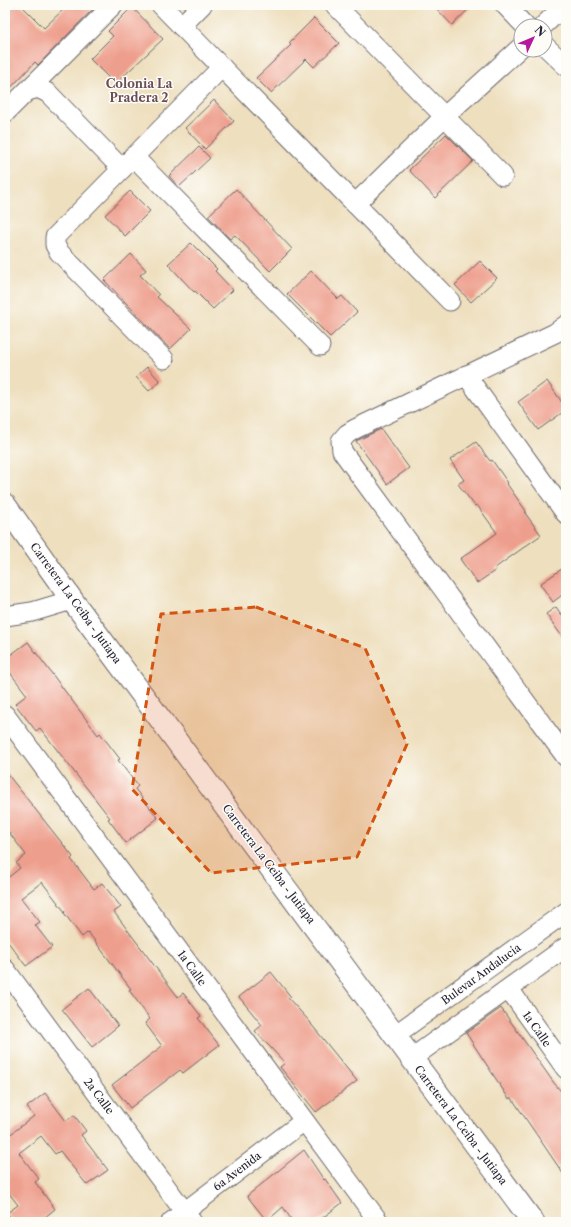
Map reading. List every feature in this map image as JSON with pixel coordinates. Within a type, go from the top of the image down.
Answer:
[{"type":"main road","name":"Carretera La Ceiba - Jutiapa","points":[[5,505],[72,600],[533,1222]]},
{"type":"street","points":[[5,113],[113,5]]},
{"type":"street","points":[[161,5],[450,301]]},
{"type":"street","points":[[181,26],[202,5]]},
{"type":"street","points":[[336,5],[503,176]]},
{"type":"street","points":[[505,5],[517,18]]},
{"type":"street","points":[[551,18],[564,5]]},
{"type":"street","points":[[355,204],[445,116],[513,54]]},
{"type":"street","points":[[553,54],[566,66]]},
{"type":"street","points":[[164,359],[59,252],[55,245],[55,237],[222,67]]},
{"type":"street","points":[[27,91],[38,88],[48,93],[128,163],[320,346]]},
{"type":"street","points":[[566,325],[555,333],[354,429],[347,434],[341,442],[342,451],[566,757]]},
{"type":"street","points":[[466,375],[566,514]]},
{"type":"street","points":[[5,616],[32,612],[72,600]]},
{"type":"street","name":"1a Calle","points":[[5,715],[379,1222]]},
{"type":"street","name":"Bulevar Andalucía","points":[[395,1035],[566,912]]},
{"type":"street","points":[[412,1058],[566,947]]},
{"type":"street","name":"2a Calle","points":[[5,969],[182,1218]]},
{"type":"street","name":"1a Calle","points":[[509,989],[566,1069]]},
{"type":"street","name":"6a Avenida","points":[[182,1218],[304,1121]]},
{"type":"highlighted area","points":[[256,607],[365,648],[407,744],[357,857],[211,873],[132,789],[161,614]]},
{"type":"building","points":[[5,5],[21,5],[44,28],[68,5],[97,5],[38,65],[35,62],[5,94]]},
{"type":"building","points":[[433,5],[473,5],[452,25]]},
{"type":"building","points":[[132,7],[163,39],[115,84],[90,59],[113,36],[108,31]]},
{"type":"building","points":[[314,18],[339,43],[314,67],[306,59],[271,93],[256,78],[291,45],[289,43]]},
{"type":"building","points":[[214,100],[234,121],[205,149],[185,128]]},
{"type":"building","points":[[446,134],[473,161],[435,198],[409,170]]},
{"type":"building","points":[[199,147],[210,158],[179,187],[169,176]]},
{"type":"building","points":[[236,189],[292,249],[270,271],[235,235],[230,239],[208,216]]},
{"type":"building","points":[[130,191],[150,211],[125,236],[105,215]]},
{"type":"building","points":[[191,243],[217,269],[215,271],[233,290],[213,309],[195,291],[194,292],[168,264]]},
{"type":"building","points":[[131,254],[146,270],[140,275],[159,295],[157,297],[191,329],[170,349],[104,280]]},
{"type":"building","points":[[480,261],[497,278],[471,302],[455,285]]},
{"type":"building","points":[[311,271],[338,299],[342,296],[357,312],[330,337],[287,294]]},
{"type":"building","points":[[147,367],[160,381],[149,391],[136,377]]},
{"type":"building","points":[[547,381],[566,410],[538,430],[518,402]]},
{"type":"building","points":[[381,429],[409,468],[387,484],[356,441]]},
{"type":"building","points":[[476,442],[490,461],[492,460],[526,511],[525,513],[541,535],[477,583],[460,559],[497,533],[477,505],[475,506],[458,484],[464,480],[450,460]]},
{"type":"building","points":[[566,566],[566,592],[553,602],[540,584]]},
{"type":"building","points":[[556,607],[566,621],[566,642],[546,614]]},
{"type":"building","points":[[28,642],[98,735],[100,733],[120,759],[118,760],[138,786],[135,789],[158,818],[126,843],[108,819],[110,818],[40,728],[36,731],[15,704],[27,695],[5,666],[5,659]]},
{"type":"building","points":[[5,771],[73,857],[71,859],[94,889],[102,883],[121,907],[114,912],[178,997],[183,993],[201,1016],[198,1018],[219,1045],[183,1073],[180,1070],[130,1108],[112,1085],[162,1046],[145,1023],[150,1019],[129,990],[131,989],[88,932],[82,937],[42,882],[21,898],[40,922],[35,925],[52,947],[26,966],[5,938],[5,880],[20,868],[16,863],[26,855],[5,827]]},
{"type":"building","points":[[271,972],[291,997],[288,998],[311,1023],[357,1081],[316,1112],[280,1067],[285,1063],[255,1031],[262,1025],[239,997]]},
{"type":"building","points":[[89,988],[118,1026],[92,1047],[62,1009]]},
{"type":"building","points":[[501,1008],[554,1083],[566,1097],[566,1178],[511,1097],[509,1099],[466,1033]]},
{"type":"building","points":[[45,1093],[66,1121],[74,1115],[86,1131],[81,1135],[108,1170],[87,1185],[60,1151],[55,1154],[41,1136],[19,1153],[39,1179],[35,1182],[55,1209],[39,1222],[14,1222],[7,1213],[18,1205],[5,1188],[5,1134],[7,1137],[34,1116],[27,1107]]},
{"type":"building","points":[[304,1150],[324,1180],[325,1179],[342,1203],[317,1222],[293,1222],[283,1207],[267,1221],[247,1196]]},
{"type":"district","name":"Colonia La Pradera 2","points":[[139,91]]}]
